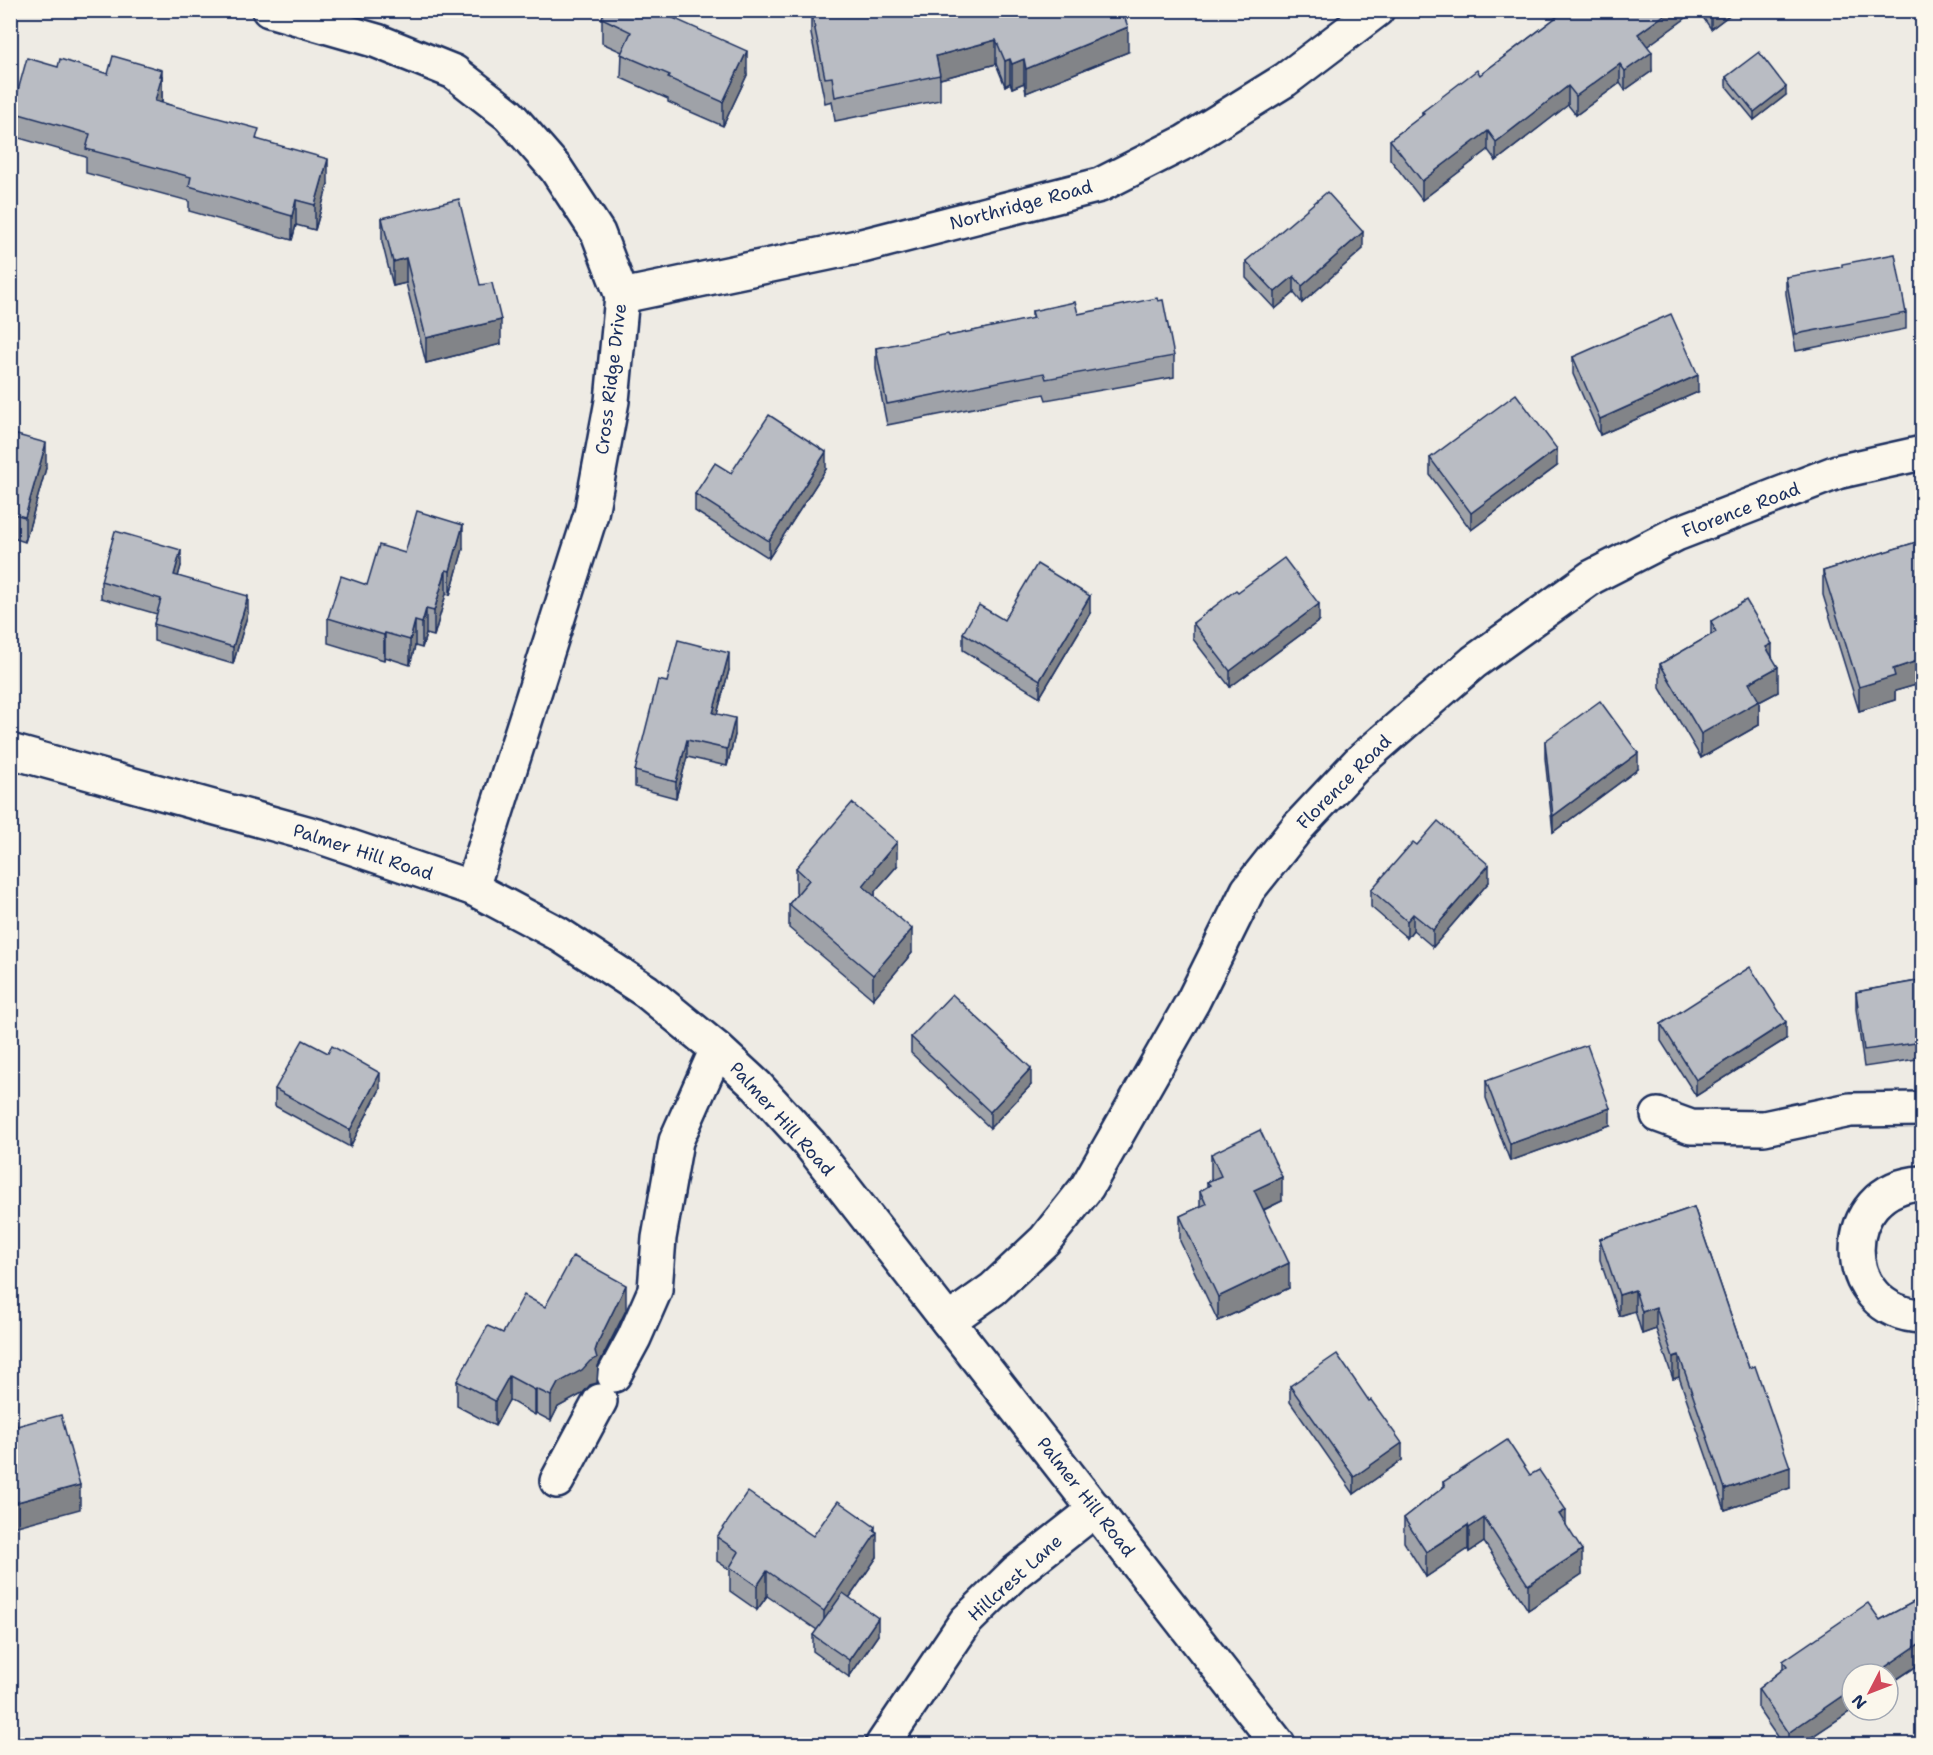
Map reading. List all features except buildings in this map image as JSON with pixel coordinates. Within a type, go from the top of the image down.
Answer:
[{"type":"street","name":"Cross Ridge Drive","points":[[269,10],[377,41],[454,72],[509,115],[556,169],[598,233],[622,296],[612,401],[591,514],[472,888]]},
{"type":"street","name":"Northridge Road","points":[[622,296],[862,246],[1100,185],[1185,142],[1275,86],[1377,10]]},
{"type":"street","name":"Florence Road","points":[[948,1321],[993,1288],[1045,1240],[1087,1187],[1193,1001],[1248,890],[1298,827],[1358,763],[1474,662],[1592,577],[1676,534],[1837,472],[1923,453]]},
{"type":"street","name":"Palmer Hill Road","points":[[10,751],[321,837],[472,888],[567,939],[646,991],[717,1049],[757,1086],[809,1143],[1278,1744]]},
{"type":"street","points":[[557,1481],[634,1338],[655,1290],[659,1238],[676,1141],[717,1049]]},
{"type":"street","points":[[1658,1115],[1691,1126],[1764,1128],[1850,1110],[1923,1109]]},
{"type":"street","points":[[1923,1183],[1900,1186],[1877,1201],[1862,1223],[1857,1250],[1862,1276],[1878,1299],[1900,1312],[1923,1316]]},
{"type":"street","name":"Hillcrest Lane","points":[[883,1744],[966,1621],[1016,1572],[1096,1509]]}]
